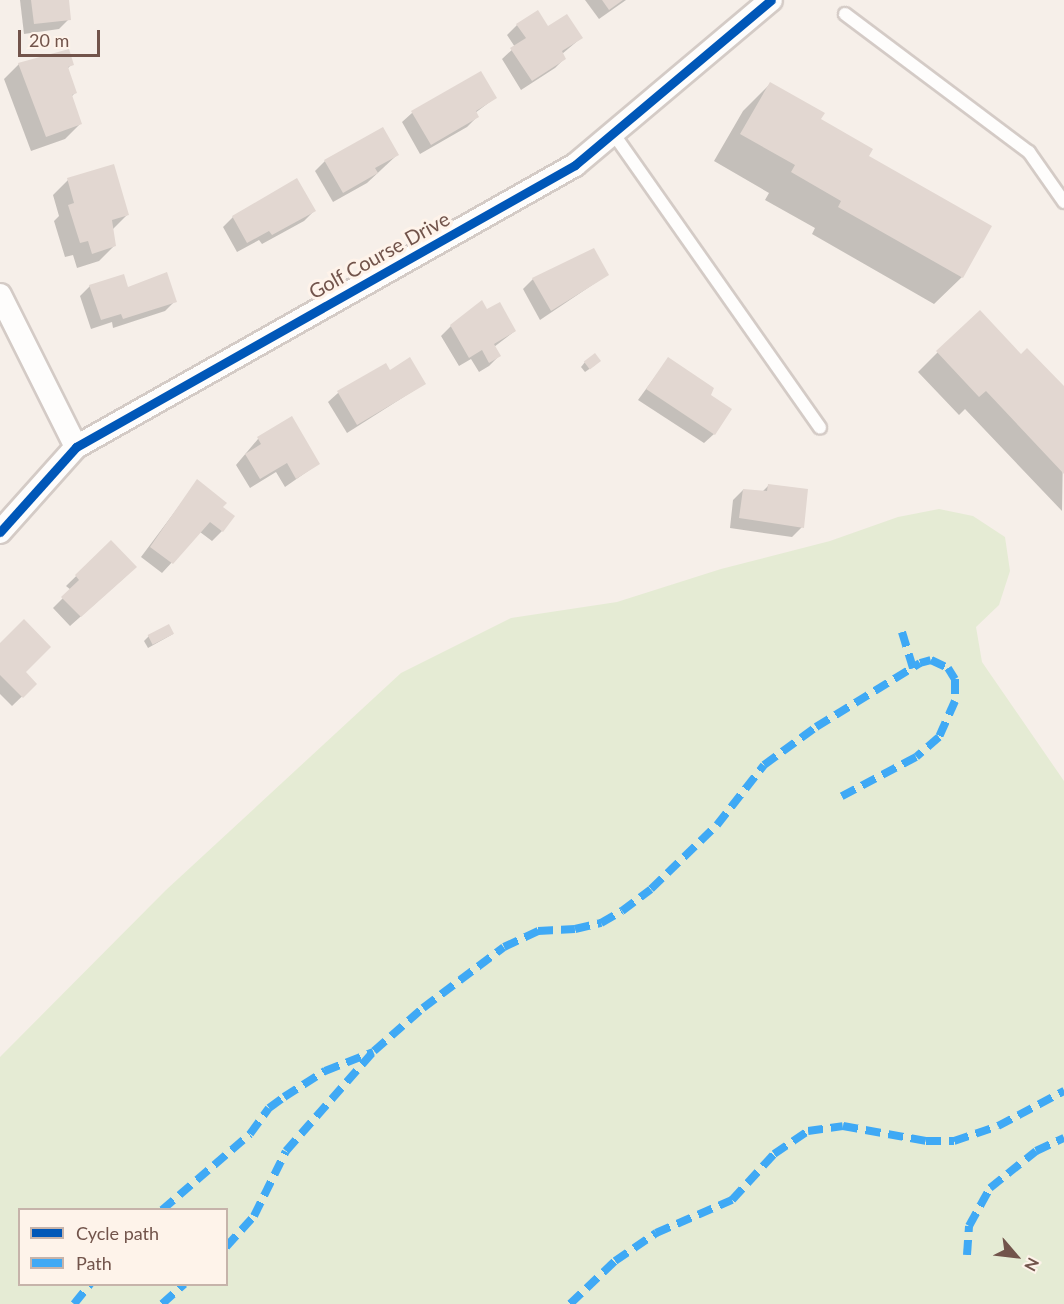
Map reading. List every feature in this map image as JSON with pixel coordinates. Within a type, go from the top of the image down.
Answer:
[{"type":"street","name":"Golf Course Drive","points":[[0,532],[76,447],[575,165],[771,0]]},
{"type":"street","points":[[0,295],[76,447]]},
{"type":"lane","points":[[845,14],[1029,152],[1064,202]]},
{"type":"lane","points":[[613,133],[820,427]]},
{"type":"green space","points":[[939,509],[973,516],[1005,537],[1010,571],[999,605],[976,627],[982,662],[1064,781],[1064,1304],[0,1304],[0,1057],[166,890],[401,673],[511,618],[617,602],[721,569],[830,541],[898,517]]},
{"type":"building","points":[[31,0],[69,0],[71,20],[34,24]]},
{"type":"building","points":[[602,0],[623,0],[609,10]]},
{"type":"building","points":[[538,10],[548,26],[567,14],[583,38],[562,51],[566,59],[532,81],[510,48],[526,38],[516,24]]},
{"type":"building","points":[[69,49],[74,65],[68,67],[77,93],[72,95],[82,124],[46,137],[18,63]]},
{"type":"building","points":[[481,71],[497,98],[476,111],[479,117],[431,145],[411,111]]},
{"type":"building","points":[[770,82],[825,113],[821,119],[873,149],[869,156],[992,226],[963,278],[838,207],[841,201],[791,172],[795,165],[740,134]]},
{"type":"building","points":[[383,127],[399,155],[375,168],[378,173],[343,193],[324,160]]},
{"type":"building","points":[[114,164],[129,215],[112,220],[116,246],[92,254],[88,241],[80,243],[68,205],[74,203],[67,178]]},
{"type":"building","points":[[297,178],[316,211],[272,235],[269,231],[247,243],[232,216]]},
{"type":"building","points":[[594,248],[609,275],[551,311],[532,278]]},
{"type":"building","points":[[167,272],[177,302],[123,319],[121,314],[101,320],[89,285],[124,274],[128,287]]},
{"type":"building","points":[[482,300],[487,309],[500,302],[516,331],[494,344],[501,356],[489,363],[482,350],[469,358],[450,325]]},
{"type":"building","points":[[980,310],[1021,354],[1027,348],[1064,386],[1064,474],[986,391],[979,397],[936,351]]},
{"type":"building","points":[[595,353],[601,361],[590,369],[584,361]]},
{"type":"building","points":[[410,357],[426,384],[357,425],[337,391],[386,363],[390,370]]},
{"type":"building","points":[[668,357],[714,388],[711,395],[732,409],[715,435],[646,389]]},
{"type":"building","points":[[292,416],[320,464],[296,479],[287,463],[260,479],[245,454],[261,444],[257,437]]},
{"type":"building","points":[[197,479],[227,503],[223,507],[235,516],[223,532],[210,522],[173,564],[150,547]]},
{"type":"building","points":[[768,484],[808,489],[804,528],[739,518],[743,489],[767,491]]},
{"type":"building","points":[[111,540],[137,567],[81,617],[61,597],[79,580],[75,575]]},
{"type":"building","points":[[24,619],[51,647],[26,672],[37,684],[23,698],[0,675],[0,643]]},
{"type":"building","points":[[169,624],[174,634],[153,645],[148,635]]},
{"type":"marked path","points":[[902,632],[913,668]]},
{"type":"marked path","points":[[228,1245],[254,1216],[286,1151],[374,1051],[423,1008],[504,947],[538,931],[575,929],[601,923],[622,911],[651,889],[717,825],[764,765],[816,727],[920,663],[931,660],[948,668],[955,679],[955,701],[939,737],[916,757],[842,796]]},
{"type":"marked path","points":[[164,1208],[250,1134],[269,1108],[325,1071],[373,1052]]},
{"type":"marked path","points":[[570,1304],[615,1261],[656,1233],[732,1200],[774,1154],[808,1131],[843,1126],[926,1141],[954,1141],[998,1126],[1064,1091]]},
{"type":"marked path","points":[[967,1255],[969,1226],[990,1188],[1036,1151],[1064,1138]]},
{"type":"marked path","points":[[74,1304],[88,1286]]},
{"type":"marked path","points":[[162,1304],[182,1286]]},
{"type":"cycle path","points":[[0,532],[76,447],[575,165],[771,0]]}]
